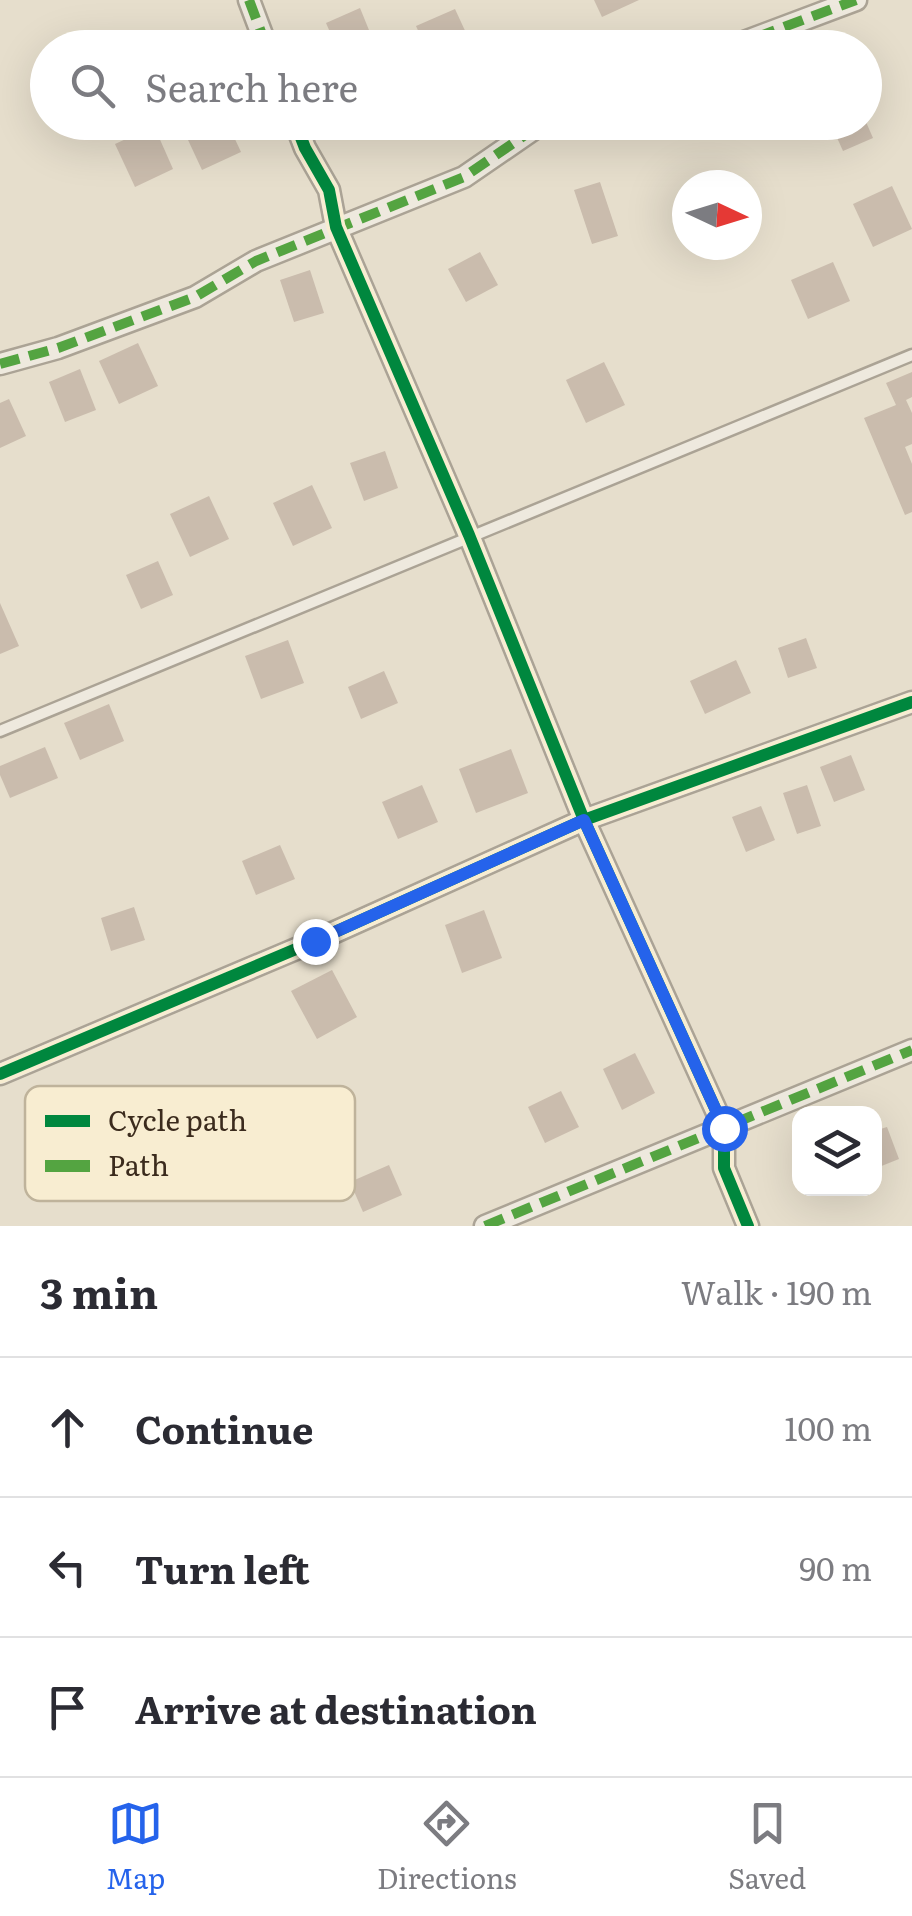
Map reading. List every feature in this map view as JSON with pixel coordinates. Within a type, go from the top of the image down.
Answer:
[{"type":"street","points":[[249,0],[260,30]]},
{"type":"street","points":[[776,30],[856,0]]},
{"type":"street","points":[[301,140],[329,190],[336,226],[470,535],[584,820],[724,1128],[724,1168],[748,1226]]},
{"type":"street","points":[[0,364],[58,348],[195,297],[256,261],[464,177],[518,140]]},
{"type":"street","points":[[0,1074],[315,941],[584,820],[912,702]]},
{"type":"street","points":[[485,1226],[912,1050]]},
{"type":"lane","points":[[0,731],[912,355]]},
{"type":"building","points":[[594,0],[639,0],[602,17]]},
{"type":"building","points":[[360,8],[369,30],[329,30],[326,23]]},
{"type":"building","points":[[455,9],[465,30],[418,30],[416,26]]},
{"type":"building","points":[[124,140],[160,140],[173,169],[135,187],[115,144]]},
{"type":"building","points":[[188,140],[235,140],[241,152],[202,170]]},
{"type":"building","points":[[838,140],[868,140],[843,151]]},
{"type":"building","points":[[600,182],[618,236],[592,244],[574,190]]},
{"type":"building","points":[[892,186],[912,229],[873,247],[853,204]]},
{"type":"building","points":[[480,252],[498,285],[466,302],[448,269]]},
{"type":"building","points":[[833,262],[850,301],[808,319],[791,280]]},
{"type":"building","points":[[310,270],[324,313],[294,322],[280,280]]},
{"type":"building","points":[[138,343],[158,386],[119,404],[99,361]]},
{"type":"building","points":[[604,362],[625,405],[586,423],[566,380]]},
{"type":"building","points":[[80,369],[96,410],[65,422],[49,382]]},
{"type":"building","points":[[912,372],[912,397],[906,400],[912,413],[912,444],[905,447],[912,464],[912,512],[905,515],[864,418],[896,405],[886,383]]},
{"type":"building","points":[[9,399],[26,436],[0,448],[0,403]]},
{"type":"building","points":[[385,451],[398,488],[364,501],[350,463]]},
{"type":"building","points":[[312,485],[332,528],[293,546],[273,503]]},
{"type":"building","points":[[209,496],[229,539],[190,557],[170,514]]},
{"type":"building","points":[[158,561],[173,595],[141,609],[126,575]]},
{"type":"building","points":[[0,603],[19,646],[0,654]]},
{"type":"building","points":[[806,638],[817,668],[788,678],[778,648]]},
{"type":"building","points":[[288,640],[304,683],[261,699],[245,656]]},
{"type":"building","points":[[736,660],[751,693],[705,714],[690,681]]},
{"type":"building","points":[[384,671],[398,703],[361,719],[348,687]]},
{"type":"building","points":[[109,704],[124,741],[80,760],[64,723]]},
{"type":"building","points":[[45,747],[58,778],[10,798],[0,766]]},
{"type":"building","points":[[511,749],[528,793],[476,813],[459,769]]},
{"type":"building","points":[[851,755],[865,790],[834,802],[820,767]]},
{"type":"building","points":[[422,785],[438,822],[398,839],[382,802]]},
{"type":"building","points":[[807,785],[821,826],[797,834],[783,793]]},
{"type":"building","points":[[761,806],[775,840],[746,852],[732,817]]},
{"type":"building","points":[[280,845],[295,879],[256,895],[242,861]]},
{"type":"building","points":[[134,907],[145,940],[111,951],[101,918]]},
{"type":"building","points":[[484,910],[502,958],[462,973],[445,925]]},
{"type":"building","points":[[332,970],[357,1017],[317,1039],[291,991]]},
{"type":"building","points":[[635,1053],[655,1093],[622,1110],[603,1069]]},
{"type":"building","points":[[561,1091],[579,1127],[545,1143],[528,1107]]},
{"type":"building","points":[[887,1127],[899,1159],[882,1166],[882,1129]]},
{"type":"building","points":[[389,1165],[402,1195],[363,1212],[355,1194],[355,1180]]},
{"type":"marked path","points":[[249,0],[260,30]]},
{"type":"marked path","points":[[776,30],[856,0]]},
{"type":"marked path","points":[[0,364],[58,348],[195,297],[256,261],[464,177],[518,140]]},
{"type":"marked path","points":[[485,1226],[912,1050]]},
{"type":"cycle path","points":[[302,140],[329,190],[336,227],[469,535],[584,820],[724,1128],[724,1168],[748,1226]]},
{"type":"cycle path","points":[[0,1074],[315,941],[584,820],[912,702]]},
{"type":"route","points":[[315,941],[584,820],[724,1128]]}]
